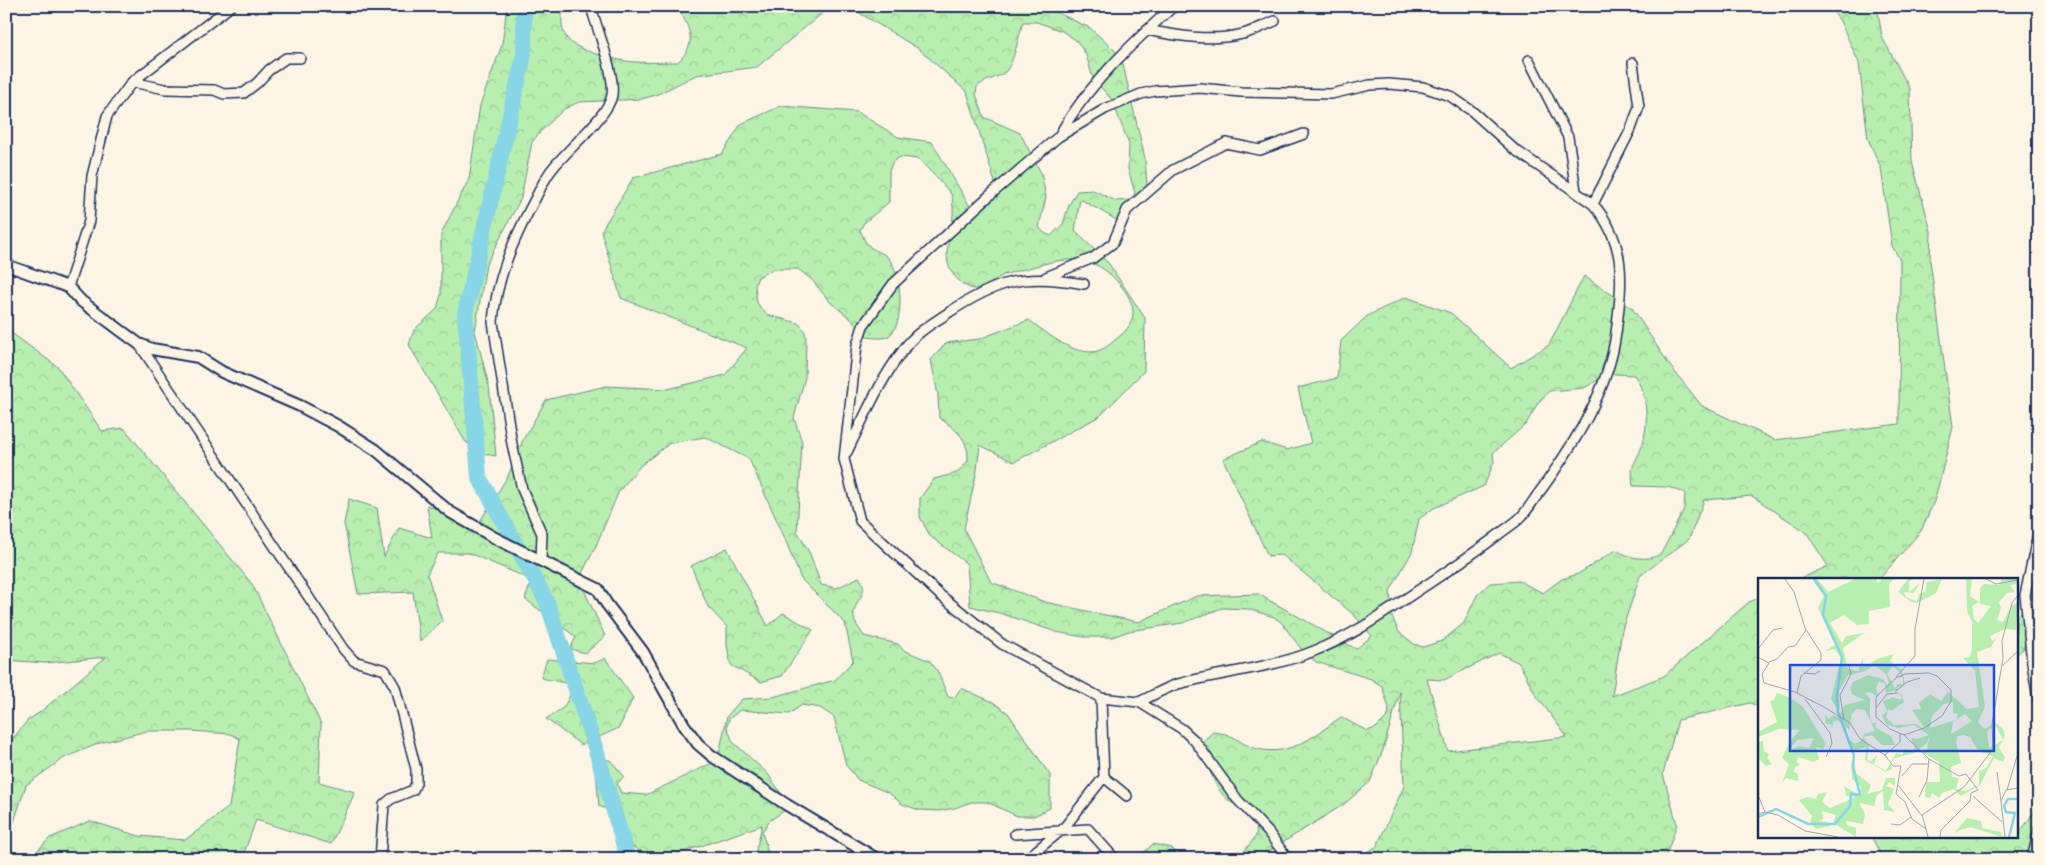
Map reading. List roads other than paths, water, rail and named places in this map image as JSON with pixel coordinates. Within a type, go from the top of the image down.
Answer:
[{"type":"street","points":[[68,287],[89,221],[92,176],[107,116],[132,82],[231,6]]},
{"type":"street","points":[[1058,137],[1072,114],[1121,56],[1174,6]]},
{"type":"street","points":[[541,560],[542,534],[522,489],[512,444],[493,322],[494,307],[502,270],[508,255],[518,231],[549,173],[606,110],[612,97],[612,82],[592,10]]},
{"type":"street","points":[[1147,30],[1204,37],[1222,36],[1242,34],[1275,21]]},
{"type":"street","points":[[132,82],[166,89],[214,90],[224,94],[244,93],[269,70],[286,58],[300,58]]},
{"type":"street","points":[[1529,60],[1568,137],[1576,191]]},
{"type":"street","points":[[1594,204],[1631,129],[1639,107],[1633,63]]},
{"type":"street","points":[[1139,702],[1175,685],[1312,652],[1341,640],[1367,625],[1471,556],[1521,518],[1561,462],[1583,426],[1611,360],[1620,294],[1621,269],[1618,250],[1612,232],[1604,216],[1594,204],[1514,149],[1472,111],[1450,96],[1423,87],[1404,84],[1370,86],[1331,94],[1241,92],[1200,88],[1155,91],[1141,94],[1105,110],[1058,137],[939,241],[893,284],[874,308],[864,326],[857,346],[844,460],[860,521],[940,595],[1002,644],[1101,698],[1139,702],[1182,728],[1195,741],[1237,799],[1268,832],[1288,859]]},
{"type":"street","points":[[1041,279],[1093,258],[1113,243],[1127,210],[1173,170],[1226,143],[1260,150],[1304,134]]},
{"type":"street","points":[[6,265],[68,287],[81,300],[139,344],[152,349],[198,357],[222,372],[273,394],[338,426],[376,450],[450,512],[495,538],[598,589],[606,603],[643,652],[684,725],[698,744],[712,756],[787,805],[877,859]]},
{"type":"street","points":[[844,460],[881,384],[911,340],[924,328],[972,297],[1003,283],[1041,279],[1084,284]]},
{"type":"street","points":[[139,344],[344,650],[354,661],[385,670],[395,687],[416,769],[416,783],[413,790],[391,799],[384,805],[380,859]]},
{"type":"street","points":[[2039,529],[2025,595],[2032,663],[2039,704]]},
{"type":"street","points":[[1026,859],[1063,829],[1104,777],[1101,698]]},
{"type":"street","points":[[1104,777],[1127,796]]},
{"type":"street","points":[[1014,834],[1088,828],[1115,859]]},
{"type":"street","points":[[2032,859],[2039,830]]},
{"type":"waterway","points":[[524,6],[524,55],[465,313],[479,477],[547,602],[596,750],[628,859]]}]
